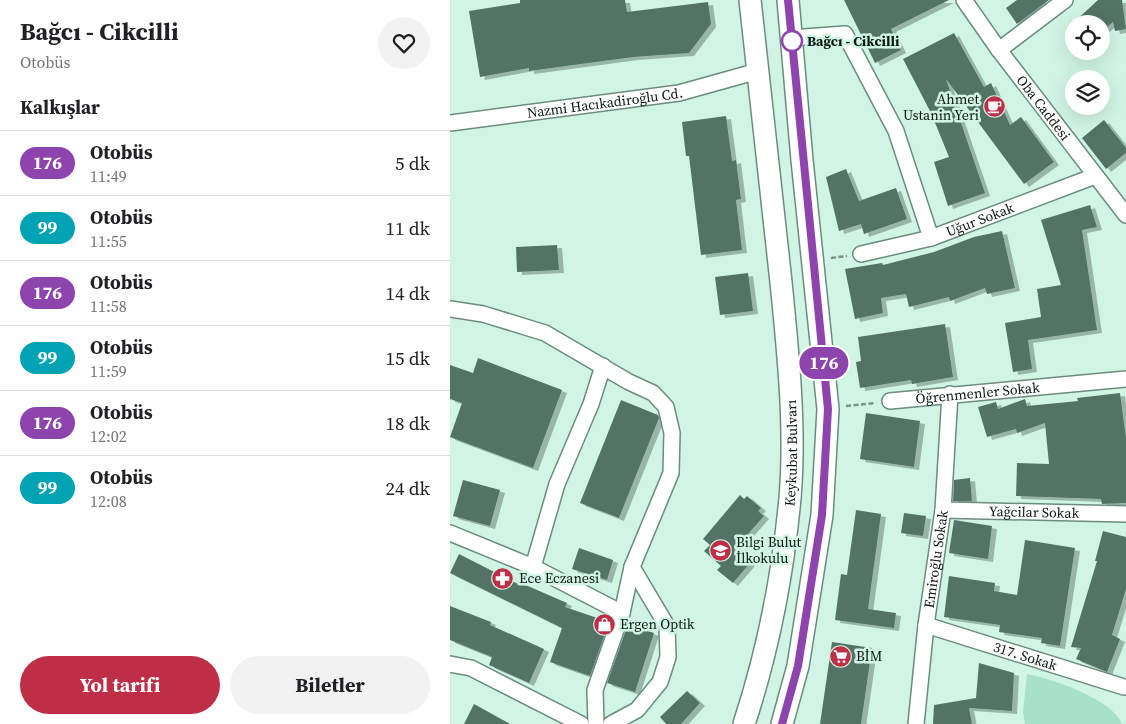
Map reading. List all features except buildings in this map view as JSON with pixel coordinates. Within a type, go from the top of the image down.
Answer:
[{"type":"highway","name":"Keykubat Bulvarı","points":[[744,724],[764,653],[778,591],[790,497],[790,406],[786,335],[750,0]]},
{"type":"highway","points":[[782,724],[798,666],[822,515],[828,409],[788,0]]},
{"type":"street","name":"Oba Caddesi","points":[[964,0],[998,50],[1126,215]]},
{"type":"street","points":[[998,50],[1065,0]]},
{"type":"street","points":[[792,38],[845,34],[896,131],[931,238]]},
{"type":"street","name":"Nazmi Hacıkadiroğlu Cd.","points":[[450,123],[679,93],[758,72]]},
{"type":"street","name":"Uğur Sokak","points":[[861,254],[931,238],[1095,176]]},
{"type":"street","points":[[450,309],[482,314],[545,332],[653,393],[666,407],[672,433],[671,472],[632,568],[622,613],[595,690],[596,724]]},
{"type":"street","points":[[533,567],[557,484],[591,404],[603,366]]},
{"type":"street","name":"Öğrenmenler Sokak","points":[[890,401],[1126,379]]},
{"type":"street","name":"Emiroğlu Sokak","points":[[916,724],[926,625],[943,510],[950,394]]},
{"type":"street","name":"Yağcilar Sokak","points":[[943,510],[1126,514]]},
{"type":"street","points":[[450,533],[533,567],[622,613]]},
{"type":"street","points":[[611,724],[637,710],[660,682],[668,656],[667,626],[632,568]]},
{"type":"street","name":"317. Sokak","points":[[926,625],[1125,688]]},
{"type":"street","points":[[450,664],[471,668],[581,724]]},
{"type":"path","points":[[813,261],[861,254]]},
{"type":"path","points":[[828,409],[890,401]]},
{"type":"green space","points":[[1027,674],[1066,685],[1094,699],[1107,706],[1122,724],[1025,724],[1023,712]]},
{"type":"bus line","name":"176","points":[[782,724],[798,666],[822,515],[828,409],[821,327],[802,160],[788,0]]},
{"type":"place","name":"Bağcı - Cikcilli","points":[[792,41]]},
{"type":"place","name":"Ahmet Ustanin Yeri","points":[[995,107]]},
{"type":"place","name":"Bilgi Bulut İlkokulu","points":[[720,550]]},
{"type":"place","name":"Ece Eczanesi","points":[[503,578]]},
{"type":"place","name":"Ergen Optik","points":[[604,624]]},
{"type":"place","name":"BİM","points":[[840,656]]}]
